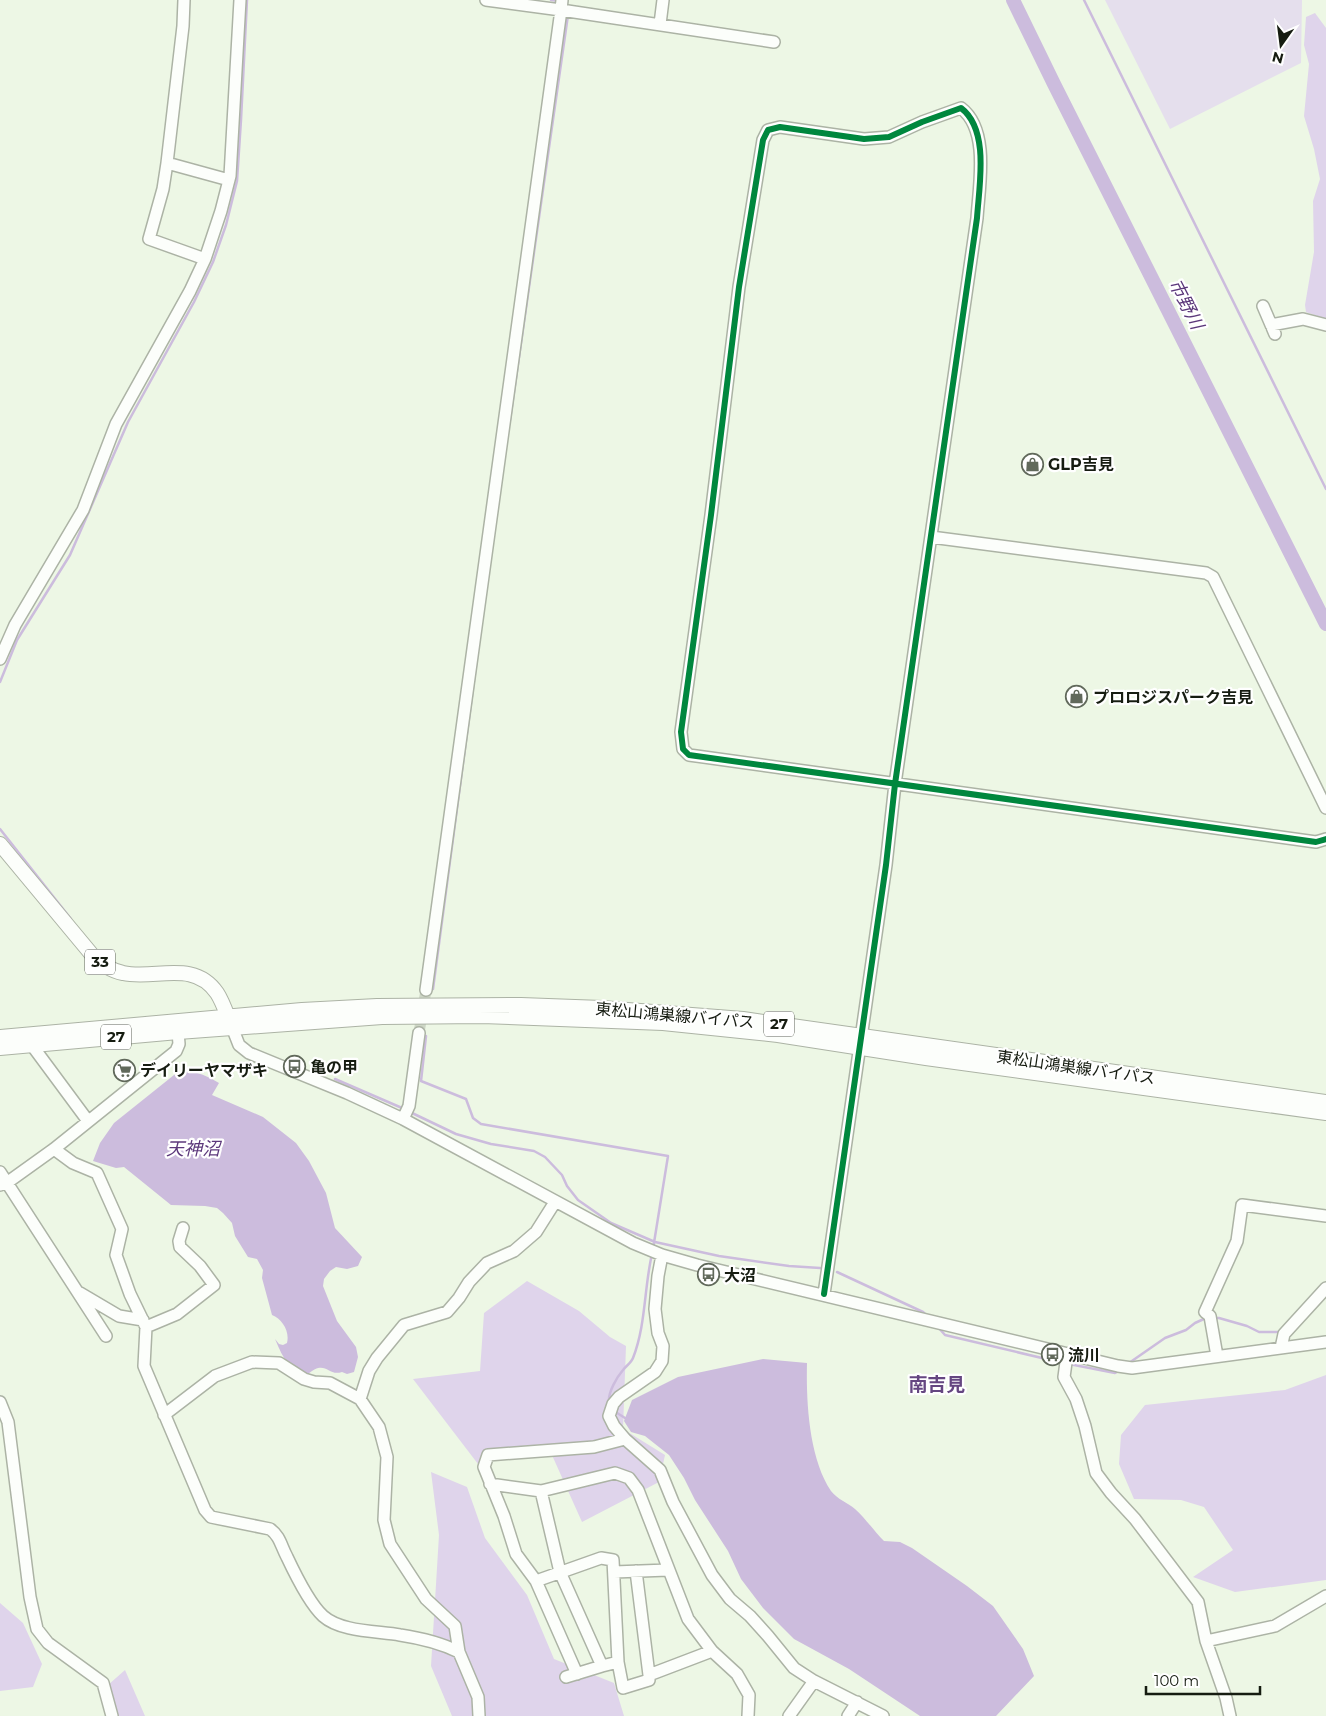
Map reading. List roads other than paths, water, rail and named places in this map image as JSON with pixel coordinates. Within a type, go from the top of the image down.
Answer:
[{"type":"main road","name":"33","points":[[0,844],[87,949],[102,964],[122,973],[187,972],[204,980],[216,992],[230,1023]]},
{"type":"main road","name":"東松山鴻巣線バイパス","points":[[230,1023],[302,1010],[378,1006],[521,1005],[672,1012],[743,1019],[860,1042],[1326,1113]]},
{"type":"main road","name":"27","points":[[0,1048],[178,1032],[230,1023]]},
{"type":"main road","name":"27","points":[[0,1037],[230,1023]]},
{"type":"main road","name":"東松山鴻巣線バイパス","points":[[860,1042],[1326,1102]]},
{"type":"street","points":[[184,0],[183,26],[167,163],[163,190],[149,239],[204,259]]},
{"type":"street","points":[[0,659],[20,617],[83,510],[116,424],[186,298],[204,259],[221,211],[229,180],[240,0]]},
{"type":"street","points":[[486,0],[561,5],[660,24],[774,42]]},
{"type":"street","points":[[660,24],[663,0]]},
{"type":"street","points":[[426,990],[561,5]]},
{"type":"street","points":[[824,1294],[886,865],[895,784],[930,537],[977,218],[981,159],[977,131],[968,113],[961,108],[922,122],[889,137],[864,139],[780,127],[768,130],[763,140],[739,287],[711,516],[680,740],[682,749],[689,755],[895,784],[1316,842],[1326,839]]},
{"type":"street","points":[[167,163],[229,180]]},
{"type":"street","points":[[1263,306],[1273,330],[1303,319],[1326,325]]},
{"type":"street","points":[[930,537],[1206,573],[1213,577],[1326,808]]},
{"type":"street","points":[[230,1023],[239,1045],[249,1053],[347,1093],[403,1119],[633,1243],[662,1254],[750,1279],[824,1294],[1067,1354],[1132,1368],[1326,1342]]},
{"type":"street","points":[[4,1183],[54,1149],[176,1051],[180,1044],[178,1032]]},
{"type":"street","points":[[403,1119],[409,1106],[420,1033]]},
{"type":"street","points":[[31,1044],[88,1121]]},
{"type":"street","points":[[54,1149],[72,1163],[97,1173],[122,1229],[116,1254],[130,1294],[144,1323],[144,1366],[205,1510],[211,1517],[270,1529],[277,1534],[301,1584],[324,1617],[337,1625],[403,1635],[444,1645],[459,1652]]},
{"type":"street","points":[[0,1172],[4,1183],[106,1336]]},
{"type":"street","points":[[360,1399],[373,1364],[404,1325],[447,1312],[469,1282],[487,1263],[514,1251],[536,1232],[555,1202]]},
{"type":"street","points":[[1217,1356],[1210,1316],[1205,1312],[1236,1241],[1242,1205],[1326,1216]]},
{"type":"street","points":[[76,1291],[119,1316],[144,1323],[177,1314],[205,1294],[214,1285],[200,1266],[180,1247],[179,1241],[183,1228]]},
{"type":"street","points":[[662,1254],[655,1309],[658,1333],[663,1346],[662,1361],[655,1372],[612,1404],[610,1416],[614,1426],[625,1439],[660,1470],[673,1502],[699,1553],[712,1575],[730,1599],[750,1616],[794,1668],[814,1682],[857,1702],[877,1714]]},
{"type":"street","points":[[1282,1348],[1284,1334],[1326,1288]]},
{"type":"street","points":[[1067,1354],[1064,1377],[1076,1399],[1085,1426],[1096,1473],[1135,1519],[1198,1602],[1206,1640],[1226,1698],[1230,1716]]},
{"type":"street","points":[[164,1415],[215,1376],[252,1362],[278,1363],[304,1380],[330,1383],[360,1399],[379,1428],[387,1458],[384,1520],[390,1544],[426,1599],[455,1626],[459,1652],[478,1697],[480,1716]]},
{"type":"street","points":[[0,1402],[8,1422],[30,1597],[37,1628],[48,1643],[102,1683],[112,1716]]},
{"type":"street","points":[[618,1662],[571,1675],[536,1581],[516,1554],[504,1516],[484,1467],[488,1455],[594,1448],[625,1439]]},
{"type":"street","points":[[490,1484],[541,1491],[615,1473],[629,1478],[638,1490],[688,1619],[712,1651],[737,1674],[749,1695],[748,1716]]},
{"type":"street","points":[[541,1491],[560,1572],[602,1666]]},
{"type":"street","points":[[536,1581],[601,1558],[613,1560],[614,1613],[618,1662],[623,1688],[649,1680],[636,1571]]},
{"type":"street","points":[[614,1572],[668,1570]]},
{"type":"street","points":[[1206,1640],[1275,1626],[1326,1596]]},
{"type":"street","points":[[649,1675],[712,1651]]},
{"type":"street","points":[[788,1716],[814,1682]]},
{"type":"street","points":[[848,1716],[857,1702]]},
{"type":"water","name":"天神沼","points":[[185,1071],[195,1072],[219,1083],[212,1095],[263,1117],[296,1143],[309,1161],[326,1193],[335,1228],[362,1257],[358,1266],[347,1269],[336,1267],[330,1271],[324,1279],[323,1286],[337,1321],[356,1347],[358,1357],[354,1372],[347,1374],[337,1373],[318,1368],[307,1375],[286,1361],[275,1339],[279,1344],[287,1343],[286,1330],[282,1322],[272,1315],[262,1278],[263,1270],[257,1259],[248,1257],[235,1236],[232,1223],[217,1208],[171,1205],[124,1167],[116,1168],[93,1161],[100,1143],[114,1123],[174,1075]]},
{"type":"water","points":[[763,1359],[807,1363],[808,1412],[813,1446],[824,1478],[833,1494],[855,1509],[884,1541],[900,1542],[912,1548],[993,1606],[1023,1649],[1034,1676],[996,1716],[920,1716],[849,1669],[794,1639],[763,1608],[741,1579],[728,1551],[669,1455],[645,1436],[631,1432],[624,1421],[632,1400],[678,1377]]},
{"type":"waterway","points":[[0,682],[17,640],[70,555],[128,422],[194,302],[213,262],[226,225],[237,181],[247,0]]},
{"type":"waterway","points":[[551,0],[559,1]]},
{"type":"waterway","name":"市野川","points":[[1013,0],[1326,624]]},
{"type":"waterway","points":[[1084,0],[1326,489]]},
{"type":"waterway","points":[[510,420],[568,15]]},
{"type":"waterway","points":[[433,989],[477,658]]},
{"type":"waterway","points":[[0,829],[71,919]]},
{"type":"waterway","points":[[426,1036],[421,1081],[466,1099],[473,1118],[481,1124],[668,1156],[653,1249]]},
{"type":"waterway","points":[[335,1079],[402,1108]]},
{"type":"waterway","points":[[412,1113],[456,1134],[491,1144],[534,1151],[545,1157],[562,1175],[567,1186],[578,1200],[611,1223],[655,1242],[719,1256],[789,1266],[820,1268]]},
{"type":"waterway","points":[[609,1402],[613,1385],[632,1360],[637,1345],[643,1320],[652,1254]]},
{"type":"waterway","points":[[837,1272],[923,1312],[927,1316]]},
{"type":"waterway","points":[[1129,1363],[1165,1338],[1186,1330],[1206,1318]]},
{"type":"waterway","points":[[1214,1318],[1247,1326],[1259,1332],[1280,1331]]},
{"type":"waterway","points":[[938,1327],[945,1335],[1063,1363]]},
{"type":"waterway","points":[[1069,1364],[1115,1373],[1119,1371]]},
{"type":"waterway","points":[[614,1411],[625,1418]]},
{"type":"tunnel","points":[[419,1033],[426,990]]},
{"type":"place","name":"GLP吉見","points":[[1032,464]]},
{"type":"place","name":"プロロジスパーク吉見","points":[[1077,697]]},
{"type":"place","name":"亀の甲","points":[[294,1067]]},
{"type":"place","name":"デイリーヤマザキ","points":[[124,1070]]},
{"type":"place","name":"大沼","points":[[708,1275]]},
{"type":"place","name":"流川","points":[[1052,1355]]},
{"type":"district","name":"南吉見","points":[[937,1384]]}]
